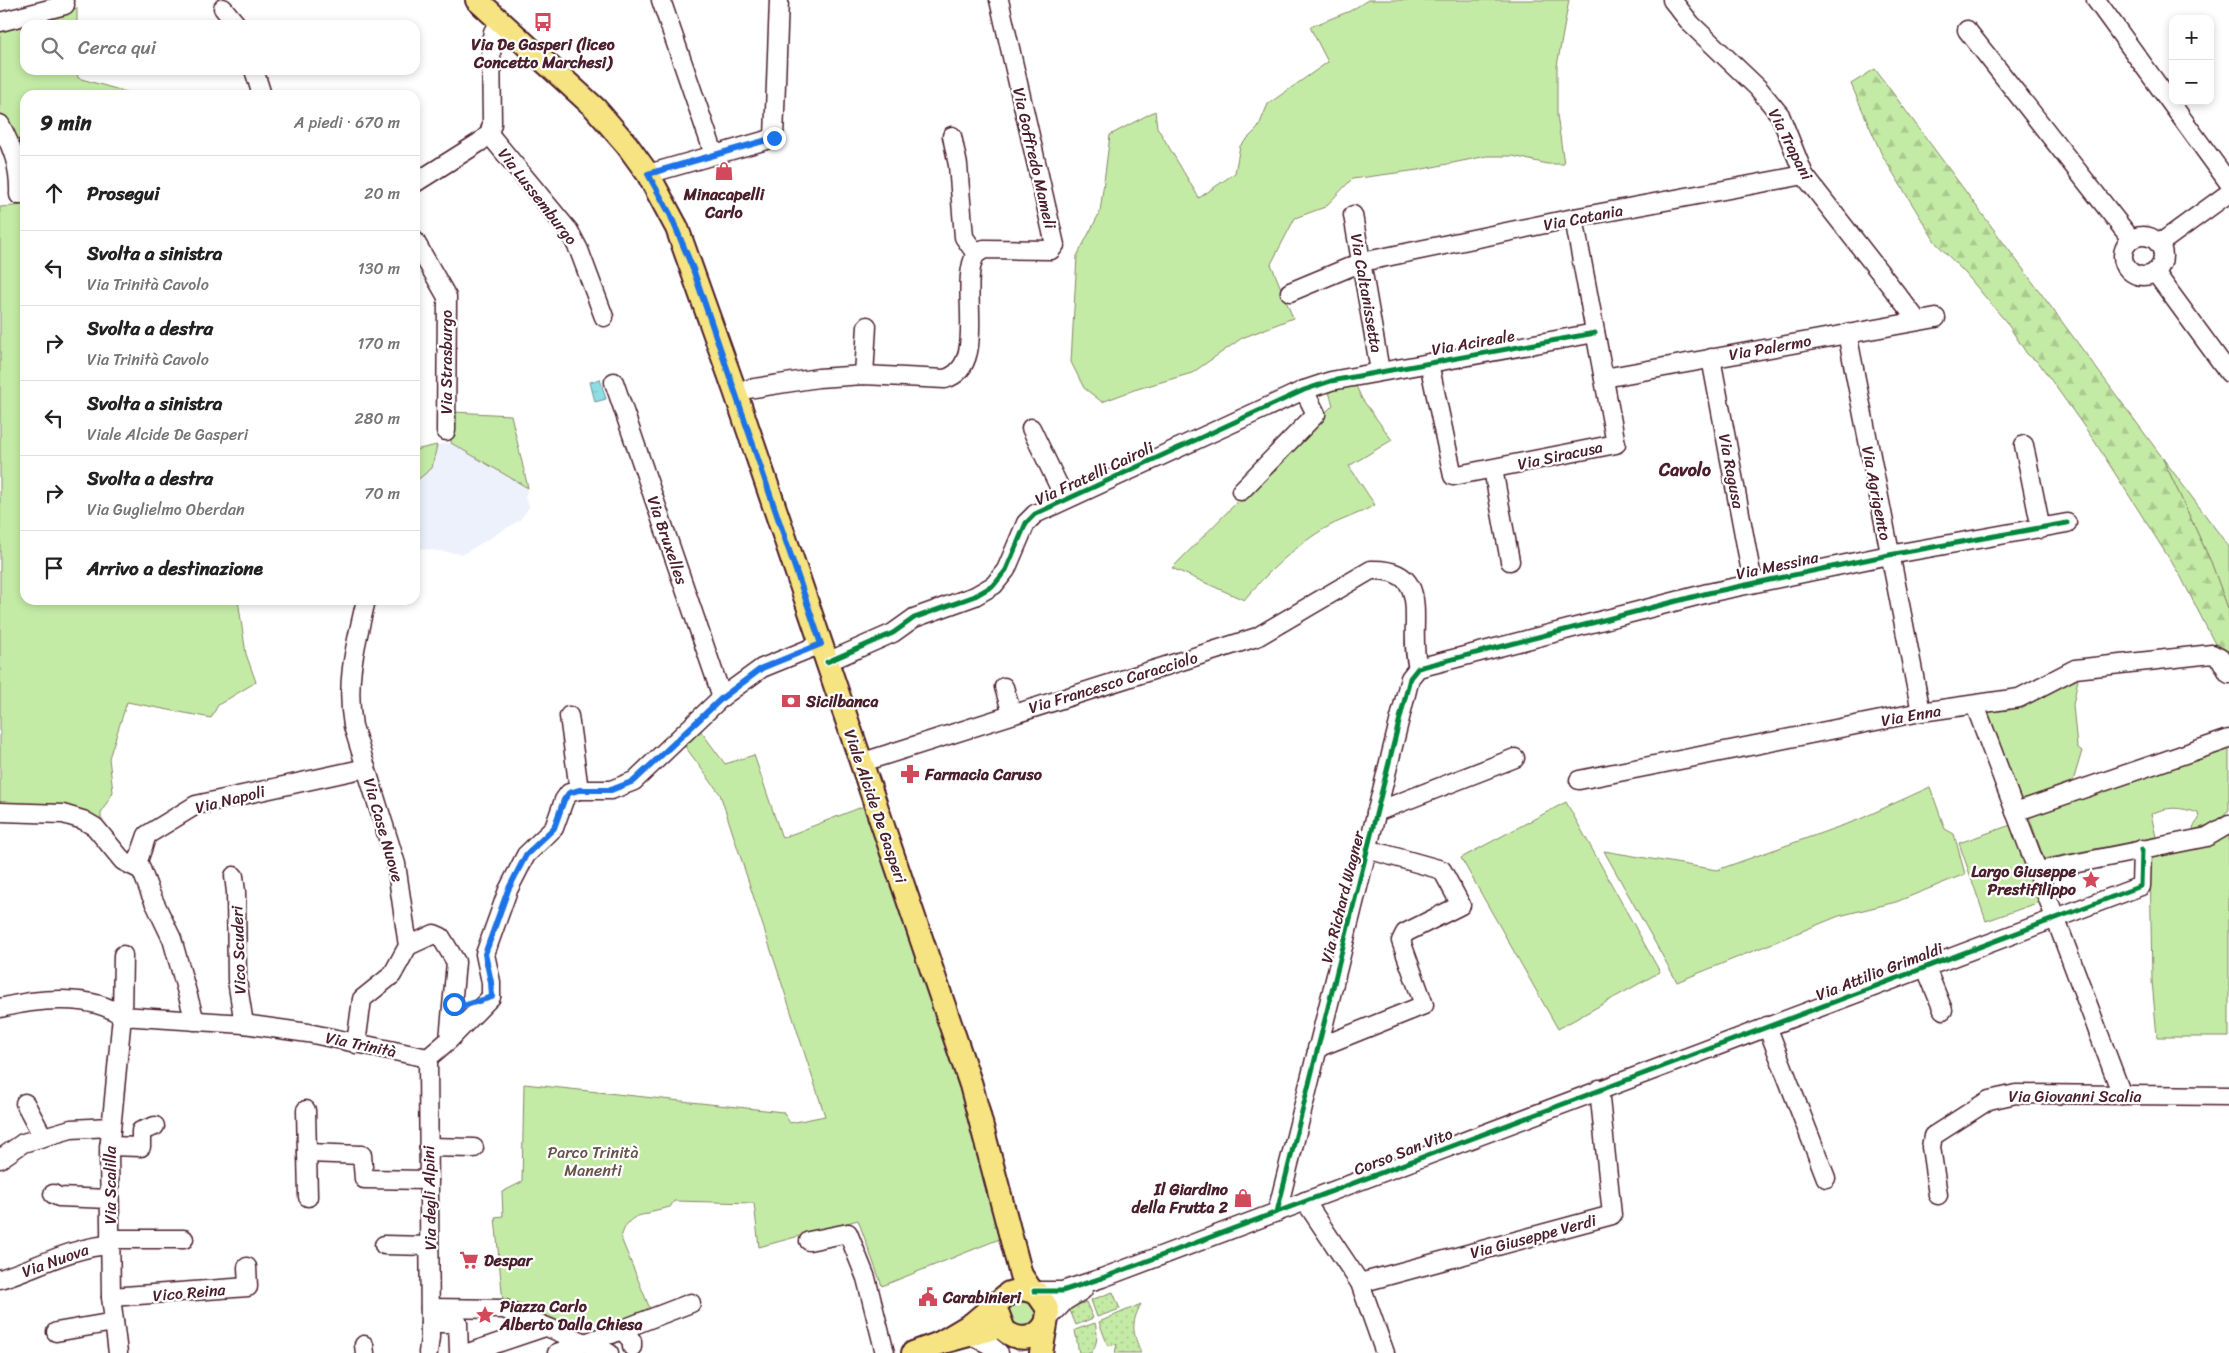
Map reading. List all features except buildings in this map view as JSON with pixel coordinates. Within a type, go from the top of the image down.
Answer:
[{"type":"main road","name":"Viale Alcide De Gasperi","points":[[487,10],[596,108],[648,174],[677,228],[735,391],[971,1085],[1006,1221]]},
{"type":"main road","points":[[1006,1221],[1021,1275],[1032,1291],[1045,1302],[1047,1310],[1042,1353]]},
{"type":"main road","points":[[1006,1221],[1008,1278],[1004,1298],[998,1312],[1008,1343]]},
{"type":"main road","points":[[914,1353],[940,1342],[972,1324],[1004,1298],[1020,1289],[1032,1291]]},
{"type":"main road","points":[[940,1342],[970,1335],[1008,1343],[1036,1334],[1045,1323]]},
{"type":"street","points":[[661,0],[714,154]]},
{"type":"street","name":"Via Goffredo Mameli","points":[[976,254],[984,249],[1046,252],[1051,250],[1054,245],[999,0]]},
{"type":"street","name":"Via Trapani","points":[[1672,0],[1691,24],[1758,88],[1780,115],[1804,175],[1917,320]]},
{"type":"street","points":[[2096,0],[2229,183]]},
{"type":"street","points":[[648,174],[774,138],[783,1]]},
{"type":"street","points":[[0,22],[65,5]]},
{"type":"street","points":[[223,8],[233,20]]},
{"type":"street","points":[[420,180],[480,142],[489,134],[492,124],[487,10]]},
{"type":"street","points":[[1967,30],[2131,239]]},
{"type":"street","points":[[256,75],[260,90]]},
{"type":"street","points":[[0,124],[15,152],[18,165],[19,195]]},
{"type":"street","name":"Via Lussemburgo","points":[[489,134],[569,231],[579,250],[604,317]]},
{"type":"street","points":[[735,391],[818,378],[864,375],[945,379],[955,376],[960,372],[968,350],[971,310],[969,274],[976,254],[964,237],[958,165],[952,136]]},
{"type":"street","name":"Via Catania","points":[[1290,292],[1362,262],[1574,218],[1804,175]]},
{"type":"street","points":[[2159,244],[2229,193]]},
{"type":"street","name":"Via Caltanissetta","points":[[1353,215],[1380,371]]},
{"type":"street","name":"Via Siracusa","points":[[1429,363],[1452,476],[1616,444],[1574,218]]},
{"type":"street","points":[[2146,236],[2159,244],[2163,259],[2155,272],[2142,276],[2133,274],[2126,268],[2122,259],[2123,250],[2131,239],[2146,236]]},
{"type":"street","name":"Via Strasburgo","points":[[420,250],[447,296],[446,431]]},
{"type":"street","points":[[2155,272],[2229,373]]},
{"type":"street","name":"Via Palermo","points":[[1604,378],[1936,318]]},
{"type":"street","points":[[864,375],[867,326]]},
{"type":"street","name":"Via Acireale","points":[[1355,376],[1595,333]]},
{"type":"street","name":"Via Agrigento","points":[[1847,333],[1921,712]]},
{"type":"street","name":"Via Ragusa","points":[[1711,358],[1753,583]]},
{"type":"street","name":"Via Fratelli Cairoli","points":[[579,790],[611,790],[634,781],[722,698],[762,668],[824,653],[893,633],[914,618],[975,596],[994,585],[1006,570],[1026,523],[1034,514],[1304,390],[1331,381],[1355,376]]},
{"type":"street","name":"Via Bruxelles","points":[[614,382],[722,698]]},
{"type":"street","points":[[1241,491],[1316,414],[1304,390]]},
{"type":"street","points":[[1031,428],[1066,499]]},
{"type":"street","points":[[2024,445],[2041,528]]},
{"type":"street","points":[[1493,469],[1510,561]]},
{"type":"street","name":"Via Messina","points":[[1418,668],[1753,583],[1889,555],[2067,523]]},
{"type":"street","name":"Via Francesco Caracciolo","points":[[860,763],[1257,636],[1371,570],[1392,571],[1404,576],[1414,596],[1413,648],[1418,668]]},
{"type":"street","name":"Via Case Nuove","points":[[365,605],[348,689],[353,726],[396,864],[408,946]]},
{"type":"street","name":"Via Enna","points":[[1579,780],[1921,712],[2019,698],[2075,669],[2212,654],[2220,658],[2229,674]]},
{"type":"street","name":"Via Richard Wagner","points":[[1277,1212],[1316,1048],[1410,678],[1418,668]]},
{"type":"street","points":[[1004,687],[1012,714]]},
{"type":"street","points":[[1975,705],[2122,1095]]},
{"type":"street","points":[[428,1058],[492,997],[485,954],[508,890],[526,855],[554,828],[564,800],[569,793],[579,790],[569,716]]},
{"type":"street","points":[[2015,812],[2229,739]]},
{"type":"street","points":[[1376,812],[1515,758]]},
{"type":"street","name":"Via Napoli","points":[[195,1021],[172,939],[138,861],[147,835],[196,805],[366,768]]},
{"type":"street","points":[[0,812],[62,814],[83,820],[94,827],[123,861],[141,870]]},
{"type":"street","points":[[2038,871],[2207,837],[2229,824]]},
{"type":"street","points":[[1316,1048],[1424,1005],[1401,941],[1405,933],[1461,905],[1442,870],[1367,849]]},
{"type":"street","name":"Via Attilio Grimaldi","points":[[1712,1046],[2141,886],[2142,849]]},
{"type":"street","name":"Vico Scuderi","points":[[234,876],[236,892],[237,980],[244,1024]]},
{"type":"street","points":[[356,1044],[362,999],[366,994],[386,983],[392,976],[408,946],[434,934],[441,937],[456,962],[449,1040]]},
{"type":"street","name":"Via Scalilla","points":[[118,1353],[111,1297],[109,1146],[122,1016],[123,955]]},
{"type":"street","points":[[1925,966],[1943,1010]]},
{"type":"street","points":[[453,1009],[492,997]]},
{"type":"street","points":[[0,1008],[50,999],[97,1004],[114,1010],[122,1016]]},
{"type":"street","name":"Via Trinità","points":[[122,1016],[244,1024],[308,1033],[428,1058]]},
{"type":"street","points":[[1767,1026],[1826,1178]]},
{"type":"street","name":"Corso San Vito","points":[[1102,1278],[1712,1046]]},
{"type":"street","name":"Via degli Alpini","points":[[428,1058],[430,1335]]},
{"type":"street","name":"Via Giuseppe Verdi","points":[[1360,1283],[1612,1215],[1599,1089]]},
{"type":"street","name":"Via Giovanni Scalia","points":[[1938,1195],[1931,1147],[1934,1136],[1989,1100],[2016,1094],[2229,1096]]},
{"type":"street","points":[[25,1102],[43,1137]]},
{"type":"street","points":[[306,1110],[308,1196]]},
{"type":"street","points":[[109,1146],[140,1147],[141,1131],[155,1126]]},
{"type":"street","points":[[0,1159],[23,1143],[43,1137],[71,1129],[110,1127]]},
{"type":"street","points":[[428,1147],[474,1148]]},
{"type":"street","points":[[307,1153],[362,1155],[364,1179],[429,1180]]},
{"type":"street","points":[[53,1194],[59,1197],[109,1199]]},
{"type":"street","points":[[1305,1201],[1360,1283],[1384,1353]]},
{"type":"street","points":[[809,1241],[848,1233],[866,1278],[885,1353]]},
{"type":"street","name":"Via Nuova","points":[[0,1279],[83,1248],[110,1242],[184,1239]]},
{"type":"street","points":[[384,1245],[429,1246]]},
{"type":"street","name":"Vico Reina","points":[[111,1297],[248,1287],[247,1268]]},
{"type":"street","points":[[1032,1291],[1062,1291],[1102,1278]]},
{"type":"street","points":[[1045,1323],[1065,1301],[1102,1278]]},
{"type":"street","points":[[557,1353],[691,1303]]},
{"type":"street","points":[[430,1335],[458,1316],[504,1309],[610,1353]]},
{"type":"street","points":[[458,1316],[459,1353]]},
{"type":"street","points":[[630,1350],[649,1319]]},
{"type":"street","points":[[56,1332],[114,1322]]},
{"type":"street","points":[[468,1353],[545,1327]]},
{"type":"street","points":[[615,1332],[630,1335],[630,1350]]},
{"type":"street","points":[[610,1353],[607,1344],[615,1332]]},
{"type":"shaded area","points":[[451,443],[528,488],[525,499],[530,506],[520,520],[463,554],[420,549],[420,478],[432,468],[437,445]]},
{"type":"green space","points":[[1368,0],[1569,0],[1557,66],[1557,115],[1564,164],[1547,164],[1513,156],[1487,156],[1418,170],[1352,179],[1325,207],[1295,218],[1271,264],[1293,318],[1242,338],[1192,373],[1134,390],[1102,402],[1084,388],[1071,362],[1077,256],[1100,212],[1110,135],[1155,111],[1157,127],[1199,198],[1235,173],[1240,146],[1258,128],[1268,104],[1328,62],[1310,27],[1350,11]]},
{"type":"green space","points":[[77,8],[77,20],[33,20]]},
{"type":"green space","points":[[20,24],[20,75],[78,75],[78,78],[120,90],[20,90],[20,145],[0,112],[0,29]]},
{"type":"green space","points":[[1875,69],[2162,457],[2211,562],[2229,611],[2229,652],[2215,644],[2181,577],[2095,442],[2039,363],[2027,354],[2007,323],[1966,274],[1936,243],[1882,155],[1851,84]]},
{"type":"green space","points":[[20,205],[20,605],[239,605],[246,654],[256,682],[218,705],[211,718],[127,702],[109,758],[113,792],[101,813],[101,822],[90,815],[66,807],[53,805],[0,805],[0,207]]},
{"type":"green space","points":[[1335,386],[1356,386],[1362,399],[1392,440],[1349,466],[1375,505],[1328,526],[1311,537],[1280,562],[1244,600],[1172,568],[1333,405],[1328,389]]},
{"type":"green space","points":[[453,412],[511,415],[528,488],[451,443]]},
{"type":"green space","points":[[437,445],[432,468],[420,478],[420,449]]},
{"type":"green space","points":[[2162,457],[2229,547],[2229,611],[2211,562]]},
{"type":"green space","points":[[2078,679],[2073,705],[2077,747],[2082,751],[2073,781],[2021,800],[1988,712],[2010,710],[2030,703]]},
{"type":"green space","name":"Parco Trinità Manenti","points":[[700,730],[725,764],[754,755],[782,838],[867,805],[949,1051],[1002,1238],[882,1286],[858,1220],[759,1247],[754,1203],[674,1201],[670,1207],[652,1211],[649,1214],[630,1220],[621,1238],[650,1309],[605,1327],[579,1318],[574,1328],[503,1302],[495,1217],[503,1216],[502,1192],[522,1182],[524,1084],[783,1112],[790,1123],[825,1116],[720,794],[684,745]]},
{"type":"green space","points":[[2229,747],[2229,810],[2214,823],[2194,830],[2193,827],[2199,819],[2198,813],[2185,809],[2163,810],[2151,814],[2156,837],[2044,859],[2029,817]]},
{"type":"green space","points":[[1930,787],[1945,829],[1954,834],[1965,874],[1896,902],[1839,916],[1677,982],[1604,851],[1717,870],[1858,820]]},
{"type":"green space","points":[[1566,802],[1660,972],[1558,1029],[1461,858]]},
{"type":"green space","points":[[2011,825],[2040,902],[1986,921],[1959,843]]},
{"type":"green space","points":[[2229,835],[2229,1037],[2157,1037],[2152,981],[2150,856],[2212,844]]},
{"type":"green space","points":[[1113,1292],[1120,1309],[1097,1317],[1091,1300]]},
{"type":"green space","points":[[1018,1298],[1032,1301],[1038,1315],[1033,1326],[1016,1329],[1006,1310]]},
{"type":"green space","points":[[1086,1302],[1093,1318],[1076,1325],[1069,1308]]},
{"type":"green space","points":[[1141,1304],[1135,1318],[1134,1328],[1141,1353],[1115,1353],[1117,1344],[1108,1346],[1099,1322]]},
{"type":"green space","points":[[1095,1323],[1097,1338],[1095,1346],[1091,1353],[1079,1353],[1075,1330]]},
{"type":"water","points":[[600,379],[606,399],[595,402],[590,382]]},
{"type":"cycle path","points":[[827,662],[893,633],[914,618],[975,596],[994,585],[1006,570],[1026,523],[1035,514],[1304,390],[1331,381],[1595,333]]},
{"type":"cycle path","points":[[1277,1212],[1410,678],[1418,668],[1708,593],[1889,555],[2067,523]]},
{"type":"cycle path","points":[[1034,1291],[1062,1291],[1102,1278],[2141,886],[2142,849]]},
{"type":"place","name":"Via De Gasperi (liceo Concetto Marchesi)","points":[[543,22]]},
{"type":"place","name":"Minacapelli Carlo","points":[[724,171]]},
{"type":"place","name":"Sicilbanca","points":[[791,701]]},
{"type":"place","name":"Farmacia Caruso","points":[[910,774]]},
{"type":"place","name":"Largo Giuseppe Prestifilippo","points":[[2091,880]]},
{"type":"place","name":"Il Giardino della Frutta 2","points":[[1243,1198]]},
{"type":"place","name":"Despar","points":[[469,1260]]},
{"type":"place","name":"Carabinieri","points":[[928,1297]]},
{"type":"place","name":"Piazza Carlo Alberto Dalla Chiesa","points":[[485,1315]]},
{"type":"district","name":"Cavolo","points":[[1685,470]]},
{"type":"route","points":[[454,1004],[453,1009],[492,997],[485,954],[508,890],[526,855],[554,828],[564,800],[569,793],[579,790],[611,790],[634,781],[653,765],[695,720],[762,668],[821,644],[693,269],[677,228],[648,174],[774,138]]}]
